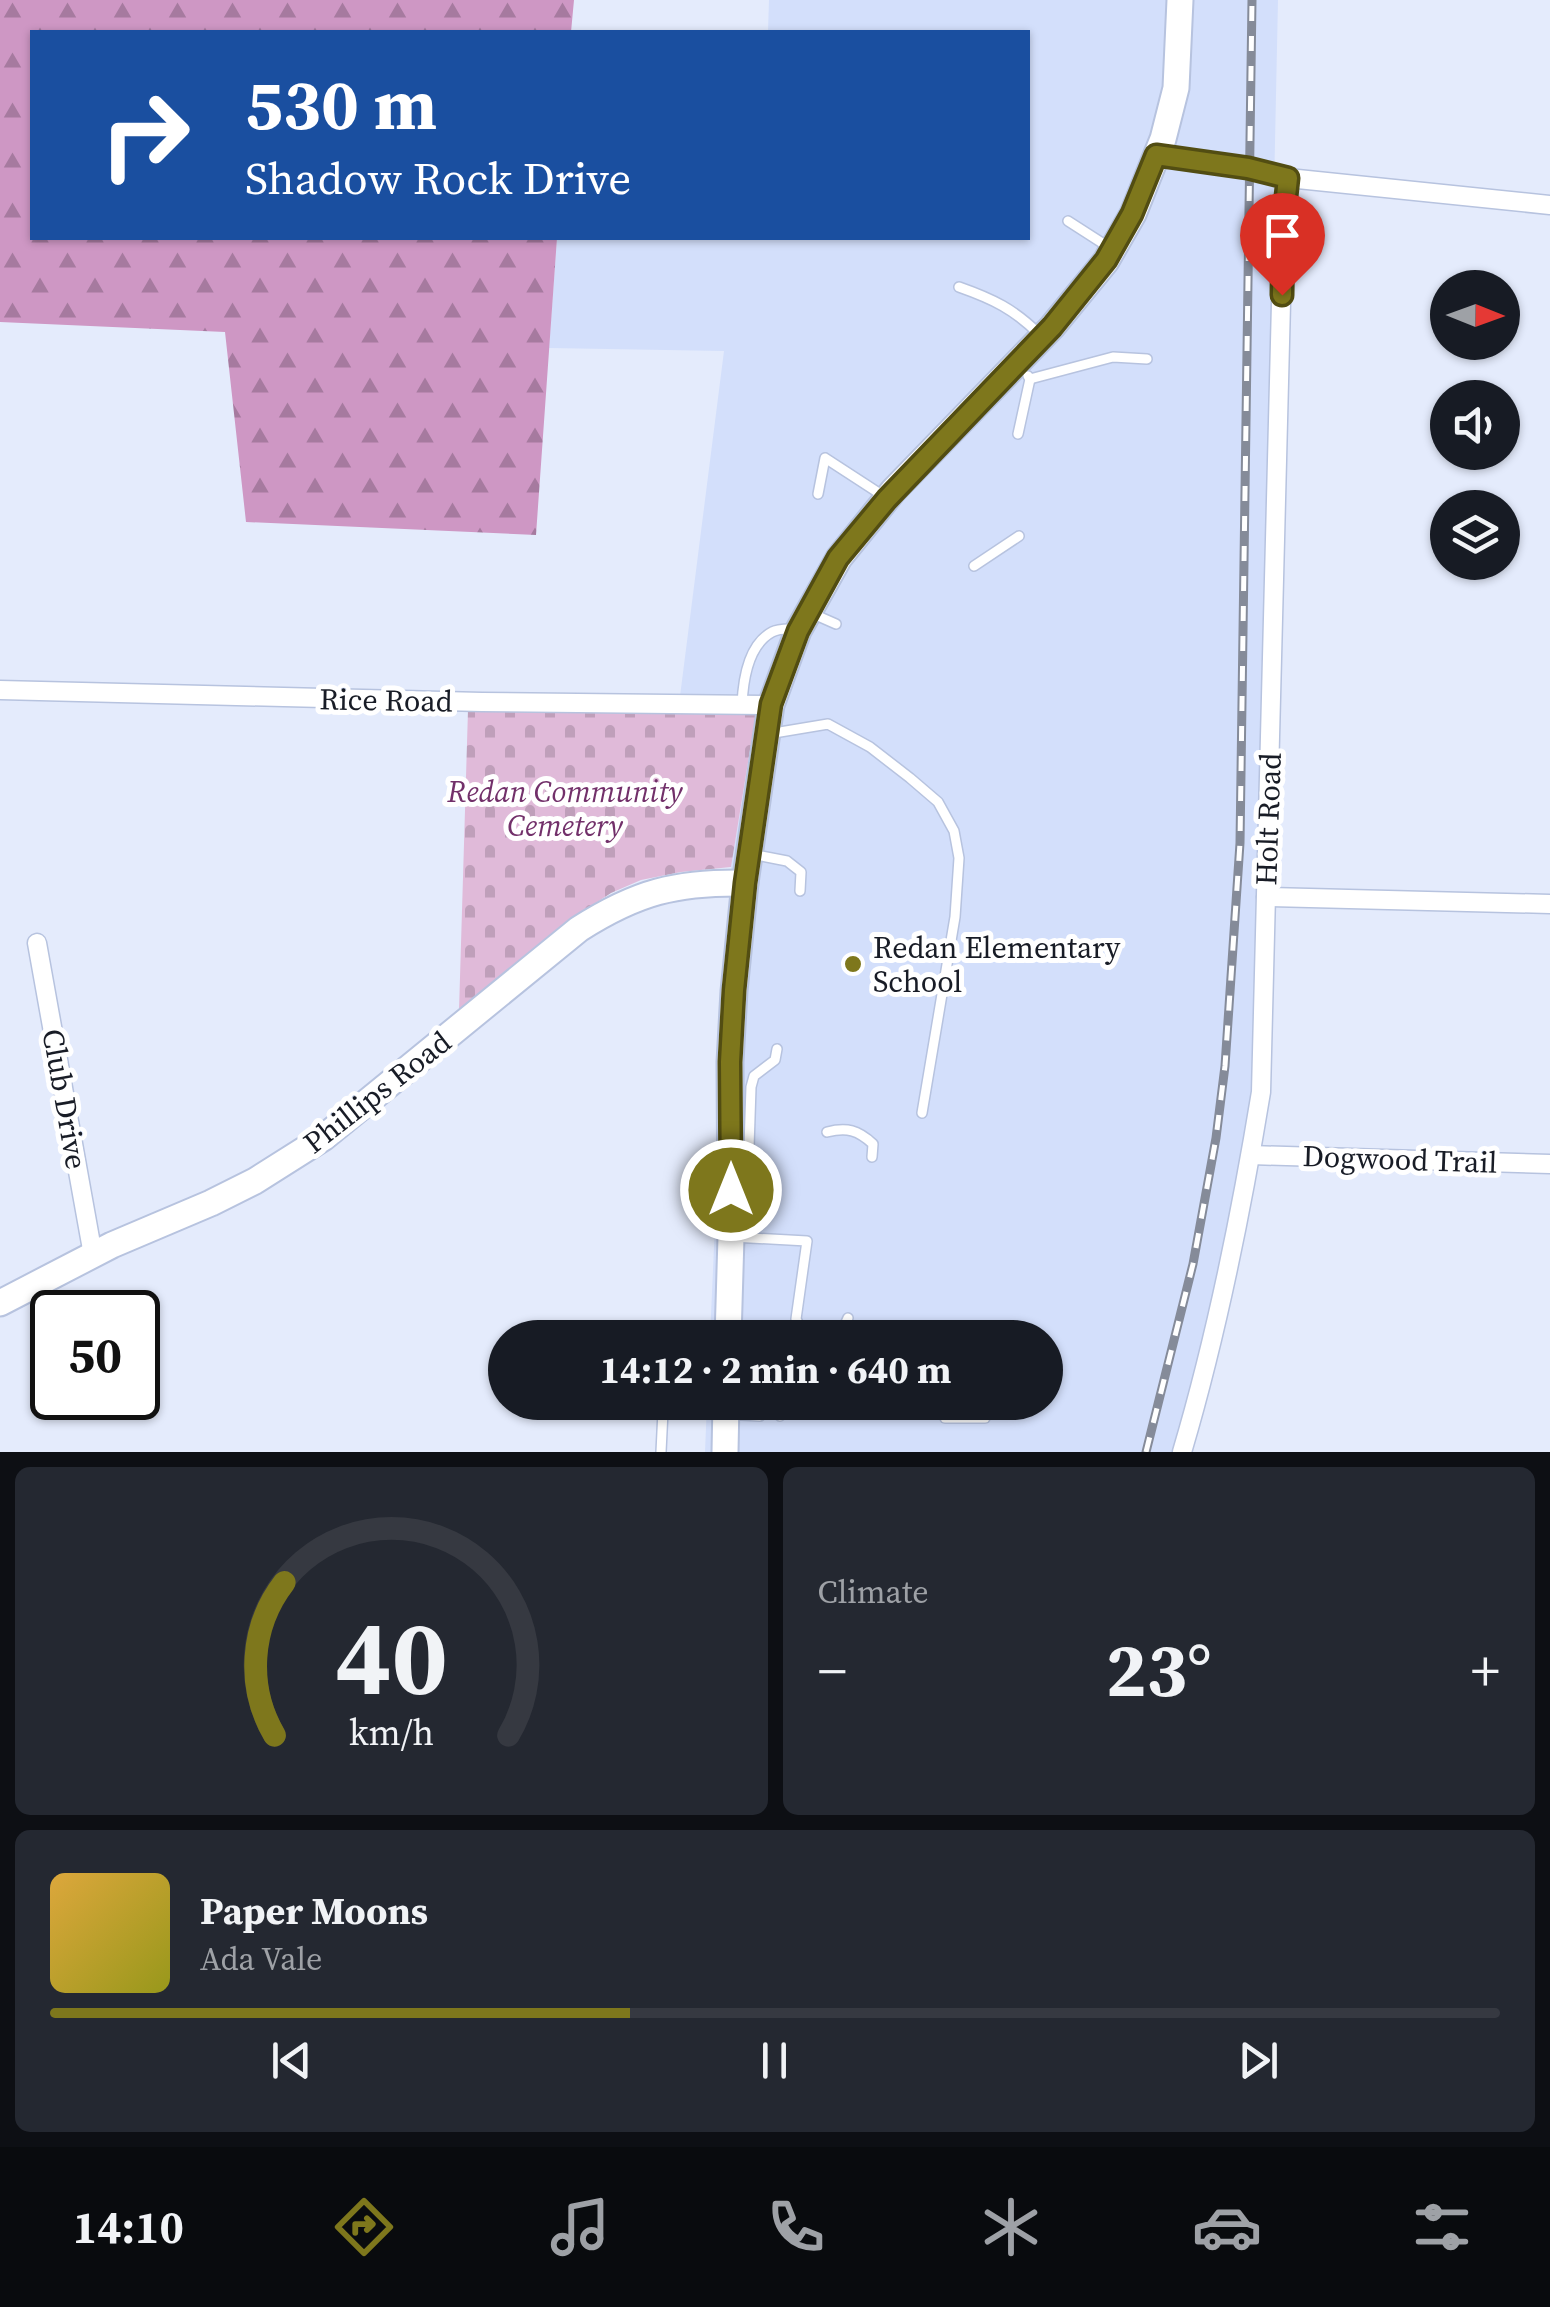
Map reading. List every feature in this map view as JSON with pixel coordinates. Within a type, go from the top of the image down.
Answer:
[{"type":"main road","points":[[728,1320],[734,990],[771,704],[804,620],[838,558],[887,499],[1024,370],[1042,337],[1112,250],[1132,214],[1163,139],[1176,88],[1180,0]]},
{"type":"main road","name":"Phillips Road","points":[[0,1304],[92,1255],[226,1196],[307,1149],[579,929],[608,910],[672,886],[745,883]]},
{"type":"main road","points":[[725,1452],[726,1420]]},
{"type":"street","points":[[1156,155],[1288,178],[1550,205]]},
{"type":"street","name":"Holt Road","points":[[1182,1452],[1225,1289],[1261,1092],[1283,224],[1288,178]]},
{"type":"street","name":"Rice Road","points":[[0,690],[482,702],[771,704]]},
{"type":"street","points":[[1266,897],[1550,904]]},
{"type":"street","name":"Club Drive","points":[[36,943],[92,1255]]},
{"type":"street","name":"Dogwood Trail","points":[[1251,1155],[1550,1164]]},
{"type":"lane","points":[[1068,222],[1112,250]]},
{"type":"lane","points":[[959,286],[1019,314],[1042,337]]},
{"type":"lane","points":[[1018,434],[1024,370],[1112,357],[1148,359]]},
{"type":"lane","points":[[818,494],[826,458],[887,499]]},
{"type":"lane","points":[[974,566],[1018,536]]},
{"type":"lane","points":[[742,705],[750,658],[760,641],[775,630],[804,620],[836,624]]},
{"type":"lane","points":[[765,734],[828,724],[870,747],[910,778],[938,802],[954,831],[958,858],[956,900],[922,1113]]},
{"type":"lane","points":[[749,853],[787,861],[801,872],[800,891]]},
{"type":"lane","points":[[777,1049],[775,1060],[754,1076],[751,1087],[748,1177],[731,1230],[807,1240],[796,1320]]},
{"type":"lane","points":[[827,1132],[859,1131],[873,1144],[872,1157]]},
{"type":"lane","points":[[661,1452],[663,1420]]},
{"type":"shaded area","points":[[769,0],[1278,0],[1255,1094],[1182,1452],[705,1452],[706,1420],[1063,1420],[1063,1320],[711,1320],[731,867],[756,713],[678,712],[724,351],[549,348],[557,240],[1030,240],[1030,30],[768,30]]},
{"type":"green space","points":[[0,0],[574,0],[571,30],[30,30],[30,240],[557,240],[536,535],[246,522],[225,332],[0,322]]},
{"type":"green space","name":"Redan Community Cemetery","points":[[468,710],[756,713],[731,867],[641,880],[611,893],[459,1011]]},
{"type":"railway","points":[[1146,1452],[1193,1264],[1225,1066],[1240,843],[1252,0]]},
{"type":"place","name":"Redan Elementary School","points":[[853,964]]},
{"type":"route","points":[[731,1190],[734,990],[765,734],[771,704],[798,631],[838,558],[893,492],[1052,327],[1106,260],[1132,214],[1156,155],[1288,178],[1282,295]]}]
